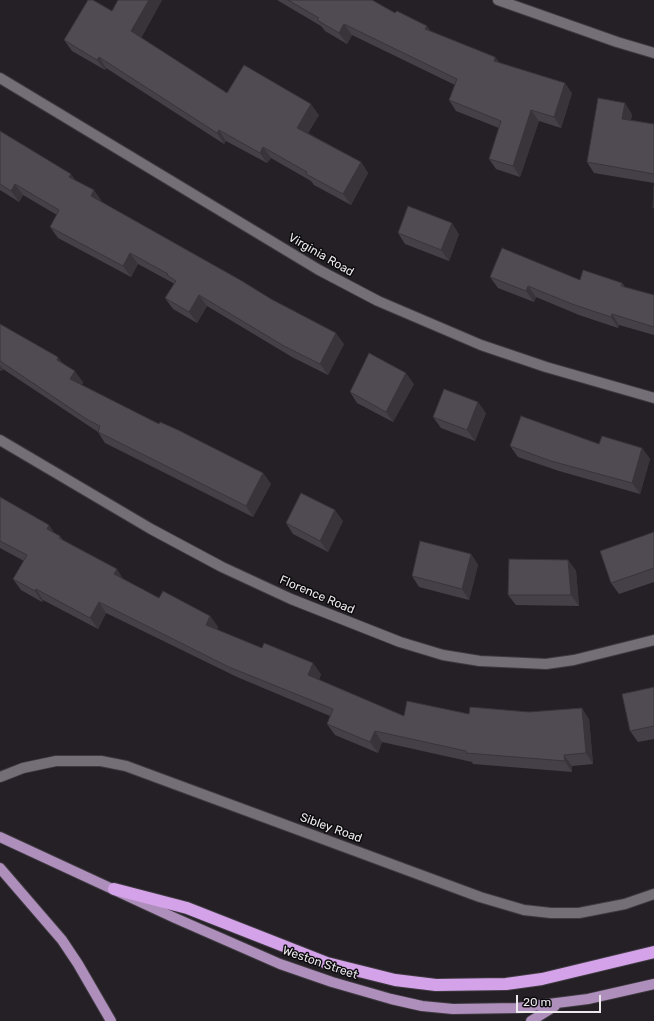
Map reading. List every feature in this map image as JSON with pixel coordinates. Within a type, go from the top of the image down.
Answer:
[{"type":"highway","points":[[114,889],[187,908],[327,963],[394,980],[436,985],[506,984],[542,979],[654,952]]},
{"type":"main road","name":"Weston Street","points":[[0,837],[175,918],[280,964],[332,982],[391,999],[430,1006],[484,1010],[558,1003],[654,984]]},
{"type":"main road","points":[[0,868],[62,940],[78,964],[111,1021]]},
{"type":"main road","points":[[531,1021],[558,1003]]},
{"type":"street","points":[[498,0],[617,42],[654,53]]},
{"type":"street","name":"Virginia Road","points":[[0,78],[319,270],[378,300],[481,345],[546,367],[654,398]]},
{"type":"street","name":"Florence Road","points":[[0,440],[150,529],[222,567],[291,599],[400,642],[443,655],[480,661],[546,664],[574,660],[654,640]]},
{"type":"street","name":"Sibley Road","points":[[0,777],[23,768],[61,760],[101,761],[126,766],[480,897],[524,910],[551,914],[579,913],[624,904],[654,894]]},
{"type":"building","points":[[88,0],[93,0],[112,11],[118,0],[149,0],[131,31],[227,93],[244,65],[311,104],[297,128],[361,162],[343,194],[306,174],[307,172],[263,147],[260,153],[219,130],[217,133],[99,57],[97,60],[64,40]]},
{"type":"building","points":[[288,0],[372,0],[395,13],[397,11],[427,26],[425,29],[495,57],[494,61],[565,83],[554,117],[531,110],[513,166],[489,159],[501,121],[449,100],[457,79],[344,24],[339,33],[317,20],[319,18]]},
{"type":"building","points":[[598,98],[625,103],[622,119],[654,124],[654,174],[587,162]]},
{"type":"building","points":[[0,131],[71,174],[69,177],[94,190],[91,196],[242,281],[271,299],[336,333],[320,364],[284,346],[199,295],[189,312],[165,298],[176,281],[167,275],[168,274],[130,253],[123,266],[50,227],[59,210],[15,184],[11,191],[0,184]]},
{"type":"building","points":[[654,186],[654,208],[653,208]]},
{"type":"building","points":[[408,206],[452,223],[441,250],[398,233]]},
{"type":"building","points":[[502,248],[580,280],[583,270],[622,283],[621,286],[654,295],[654,327],[612,314],[611,317],[572,304],[528,286],[526,291],[490,277]]},
{"type":"building","points":[[0,324],[58,357],[57,360],[75,371],[70,379],[159,424],[160,422],[178,430],[263,473],[246,506],[98,432],[100,426],[88,420],[0,361]]},
{"type":"building","points":[[369,353],[406,373],[386,412],[350,392]]},
{"type":"building","points":[[444,389],[478,402],[467,430],[433,417]]},
{"type":"building","points":[[521,416],[599,444],[602,436],[642,448],[632,483],[551,461],[510,446]]},
{"type":"building","points":[[301,493],[335,510],[320,541],[286,523]]},
{"type":"building","points":[[0,497],[49,525],[47,529],[60,536],[59,538],[117,569],[114,574],[159,598],[163,591],[210,616],[206,625],[262,648],[264,643],[313,663],[308,675],[404,716],[407,701],[469,714],[470,707],[529,712],[582,708],[586,753],[564,755],[565,761],[466,753],[466,751],[375,731],[370,742],[327,724],[333,709],[229,667],[99,602],[90,618],[36,589],[35,591],[13,579],[27,555],[0,541]]},
{"type":"building","points":[[654,532],[654,568],[611,583],[600,551]]},
{"type":"building","points":[[420,541],[471,554],[462,589],[412,576]]},
{"type":"building","points":[[509,559],[568,560],[571,595],[508,595]]},
{"type":"building","points":[[654,687],[654,726],[630,731],[622,694]]}]
